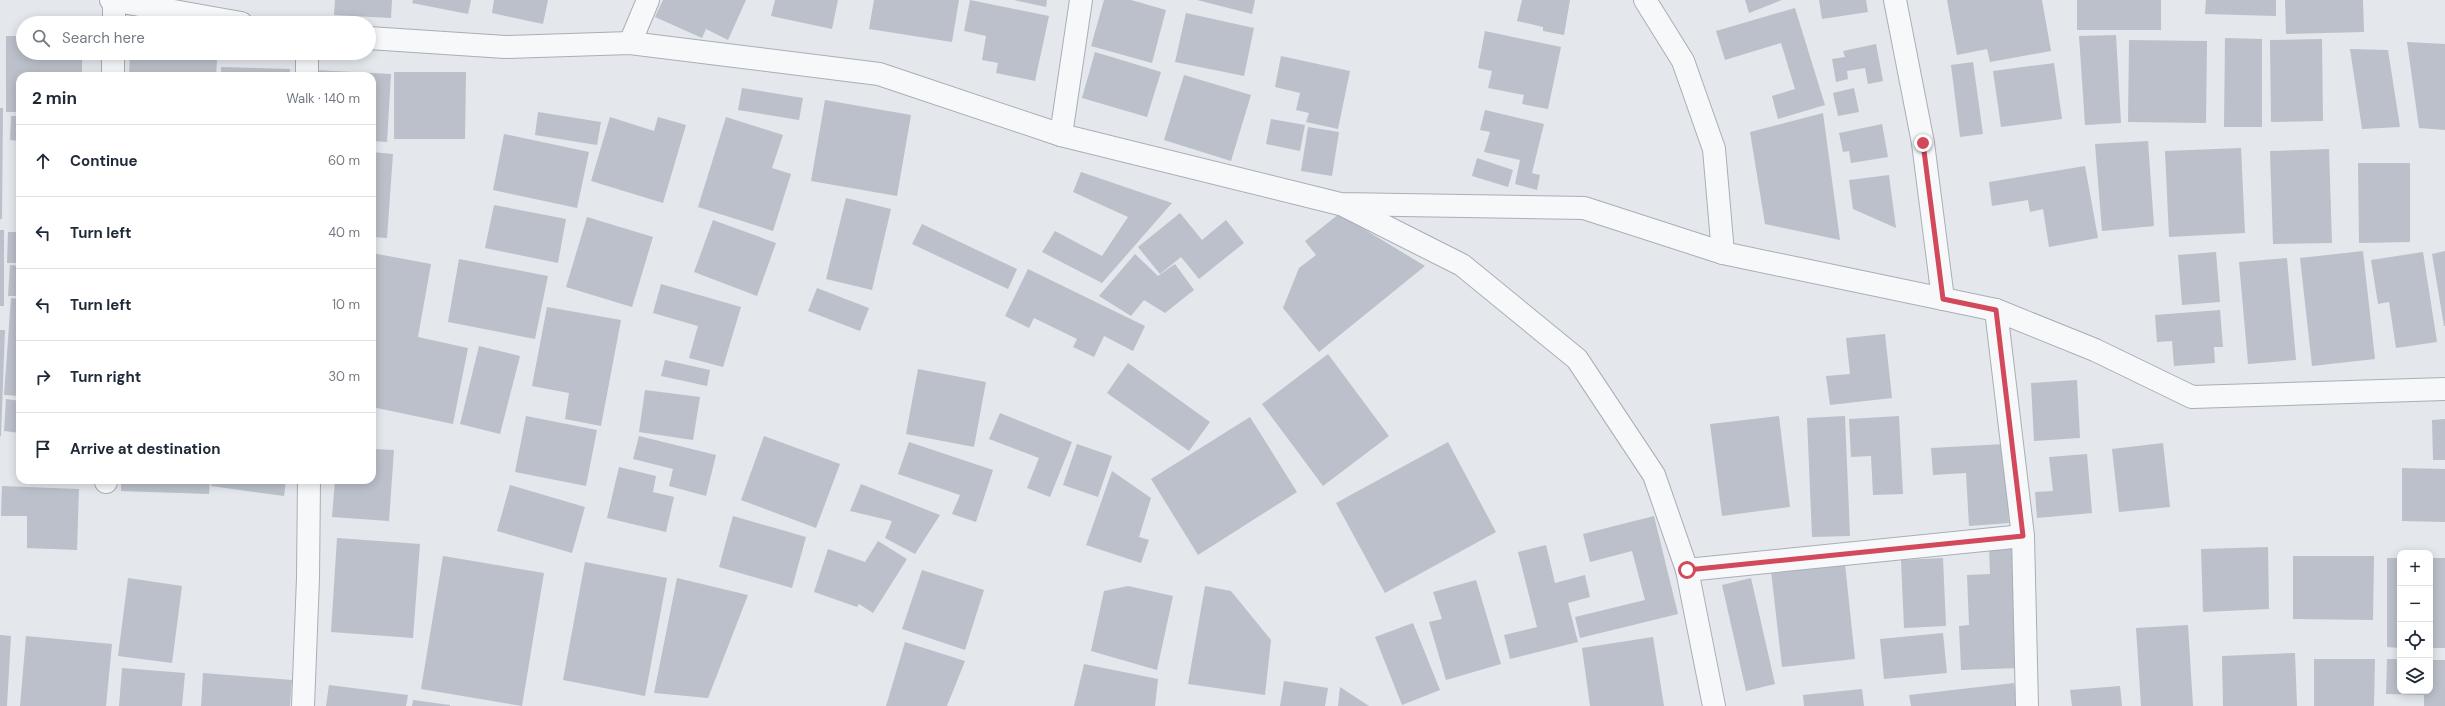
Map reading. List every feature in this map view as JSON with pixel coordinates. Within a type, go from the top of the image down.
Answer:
[{"type":"street","points":[[630,43],[648,0]]},
{"type":"street","points":[[1061,135],[1081,0]]},
{"type":"street","points":[[1645,0],[1684,61],[1714,149],[1723,253]]},
{"type":"street","points":[[1895,0],[1923,143],[1943,299]]},
{"type":"street","points":[[113,16],[112,1],[200,16]]},
{"type":"street","points":[[376,38],[505,47],[630,43],[879,74],[1061,135],[1340,204],[1462,264],[1577,359],[1654,475],[1687,570],[1714,706]]},
{"type":"street","points":[[113,72],[114,60]]},
{"type":"street","points":[[306,60],[307,72]]},
{"type":"street","points":[[1340,204],[1584,208],[1723,253],[1996,310],[2095,350],[2192,397],[2445,389]]},
{"type":"street","points":[[1996,310],[2023,536],[2027,706]]},
{"type":"street","points":[[303,706],[308,578],[309,484]]},
{"type":"street","points":[[1687,570],[2023,536]]},
{"type":"building","points":[[335,0],[392,0],[391,18],[376,16],[334,15]]},
{"type":"building","points":[[413,0],[471,0],[468,14],[412,3]]},
{"type":"building","points":[[494,0],[548,0],[543,24],[492,13]]},
{"type":"building","points":[[663,0],[746,0],[728,40],[706,29],[702,38],[655,17]]},
{"type":"building","points":[[775,0],[838,0],[832,29],[771,16]]},
{"type":"building","points":[[874,0],[959,0],[952,42],[869,29]]},
{"type":"building","points":[[970,0],[1049,16],[1035,81],[996,73],[998,63],[982,60],[986,36],[964,31]]},
{"type":"building","points":[[1014,0],[1047,0],[1046,7]]},
{"type":"building","points":[[1104,0],[1131,0],[1166,10],[1152,63],[1091,46]]},
{"type":"building","points":[[1197,0],[1255,0],[1252,14]]},
{"type":"building","points":[[1522,0],[1570,0],[1564,35],[1543,31],[1543,27],[1517,21]]},
{"type":"building","points":[[1745,0],[1782,0],[1749,13]]},
{"type":"building","points":[[1819,0],[1866,0],[1868,12],[1822,19]]},
{"type":"building","points":[[1947,0],[2042,0],[2051,51],[1990,62],[1987,49],[1957,55]]},
{"type":"building","points":[[2077,0],[2161,0],[2161,30],[2077,30]]},
{"type":"building","points":[[2206,0],[2276,0],[2276,16],[2205,14]]},
{"type":"building","points":[[2285,0],[2363,0],[2364,32],[2286,34]]},
{"type":"building","points":[[1795,8],[1825,105],[1778,119],[1772,96],[1795,89],[1781,43],[1725,60],[1716,31]]},
{"type":"building","points":[[1186,13],[1254,28],[1244,76],[1175,62]]},
{"type":"building","points":[[1485,31],[1561,47],[1548,109],[1522,104],[1524,95],[1488,88],[1492,71],[1478,68]]},
{"type":"building","points":[[2116,35],[2121,123],[2085,125],[2079,36]]},
{"type":"building","points":[[6,36],[16,36],[16,60],[82,60],[82,72],[16,72],[16,112],[6,112]]},
{"type":"building","points":[[2225,38],[2262,39],[2262,127],[2224,127]]},
{"type":"building","points":[[2322,39],[2323,121],[2271,122],[2270,40]]},
{"type":"building","points":[[2129,40],[2207,41],[2206,123],[2128,122]]},
{"type":"building","points":[[2407,42],[2445,44],[2445,130],[2419,128]]},
{"type":"building","points":[[1876,44],[1883,81],[1868,84],[1865,68],[1847,71],[1848,79],[1836,82],[1832,59],[1845,57],[1843,51]]},
{"type":"building","points":[[2350,49],[2388,50],[2400,127],[2362,129]]},
{"type":"building","points":[[1095,52],[1161,72],[1147,117],[1082,98]]},
{"type":"building","points":[[1281,56],[1350,71],[1338,129],[1306,122],[1309,113],[1296,110],[1300,93],[1275,87]]},
{"type":"building","points":[[130,60],[217,60],[216,72],[129,72]]},
{"type":"building","points":[[1973,62],[1983,134],[1960,137],[1951,65]]},
{"type":"building","points":[[2054,63],[2062,119],[2001,127],[1993,71]]},
{"type":"building","points":[[221,67],[290,69],[290,72],[221,72]]},
{"type":"building","points":[[315,70],[353,72],[315,72]]},
{"type":"building","points":[[394,72],[466,72],[465,139],[394,139]]},
{"type":"building","points":[[376,73],[391,74],[387,142],[376,141]]},
{"type":"building","points":[[1184,75],[1251,95],[1231,161],[1164,140]]},
{"type":"building","points":[[742,88],[803,98],[799,120],[738,110]]},
{"type":"building","points":[[1854,88],[1859,112],[1838,116],[1833,93]]},
{"type":"building","points":[[825,100],[911,115],[897,196],[811,181]]},
{"type":"building","points":[[0,108],[3,108],[2,219],[0,219]]},
{"type":"building","points":[[1485,110],[1544,124],[1532,173],[1540,175],[1537,190],[1515,184],[1520,160],[1484,152],[1490,132],[1480,130]]},
{"type":"building","points":[[538,112],[601,122],[597,145],[535,135]]},
{"type":"building","points":[[1823,113],[1840,240],[1765,224],[1750,132]]},
{"type":"building","points":[[11,116],[16,116],[16,141],[10,140]]},
{"type":"building","points":[[610,117],[654,131],[658,117],[686,125],[663,203],[591,181]]},
{"type":"building","points":[[726,117],[783,135],[772,168],[791,174],[773,231],[698,207]]},
{"type":"building","points":[[1271,119],[1305,125],[1300,151],[1266,144]]},
{"type":"building","points":[[1882,124],[1888,157],[1851,163],[1849,151],[1843,152],[1839,133]]},
{"type":"building","points":[[1308,127],[1339,132],[1332,176],[1301,171]]},
{"type":"building","points":[[504,134],[589,152],[577,208],[493,190]]},
{"type":"building","points":[[2148,141],[2154,226],[2102,231],[2095,144]]},
{"type":"building","points":[[2241,148],[2245,233],[2169,237],[2165,151]]},
{"type":"building","points":[[2329,149],[2332,243],[2273,244],[2270,151]]},
{"type":"building","points":[[376,152],[393,154],[387,238],[376,237]]},
{"type":"building","points":[[1477,158],[1513,170],[1508,187],[1472,176]]},
{"type":"building","points":[[2358,163],[2410,163],[2410,242],[2359,243]]},
{"type":"building","points":[[2085,166],[2098,238],[2049,247],[2043,209],[2030,212],[2028,200],[1992,206],[1989,182]]},
{"type":"building","points":[[1081,172],[1172,203],[1102,283],[1042,252],[1055,231],[1102,256],[1128,217],[1073,192]]},
{"type":"building","points":[[1889,175],[1896,228],[1853,209],[1849,180]]},
{"type":"building","points":[[846,198],[891,209],[872,290],[826,279]]},
{"type":"building","points":[[494,205],[566,219],[558,263],[485,248]]},
{"type":"building","points":[[1180,213],[1202,240],[1226,220],[1244,243],[1199,279],[1181,257],[1160,274],[1138,247]]},
{"type":"building","points":[[1339,214],[1425,266],[1319,352],[1283,308],[1299,268],[1316,255],[1305,241]]},
{"type":"building","points":[[587,217],[653,237],[632,307],[566,287]]},
{"type":"building","points":[[713,220],[776,243],[757,296],[694,272]]},
{"type":"building","points":[[922,224],[1017,269],[1008,289],[912,244]]},
{"type":"building","points":[[0,230],[4,230],[4,306],[0,306]]},
{"type":"building","points":[[8,232],[16,232],[16,263],[7,263]]},
{"type":"building","points":[[2363,251],[2375,359],[2312,366],[2300,258]]},
{"type":"building","points":[[2445,251],[2445,326],[2444,326],[2432,254]]},
{"type":"building","points":[[2216,252],[2220,302],[2182,305],[2178,255]]},
{"type":"building","points":[[2423,252],[2437,342],[2396,348],[2389,302],[2378,304],[2371,260]]},
{"type":"building","points":[[376,254],[431,264],[418,337],[468,348],[453,424],[376,408]]},
{"type":"building","points":[[1135,254],[1158,276],[1175,264],[1194,290],[1165,313],[1144,300],[1131,316],[1099,296]]},
{"type":"building","points":[[2287,258],[2296,360],[2248,364],[2239,262]]},
{"type":"building","points":[[459,259],[548,276],[535,339],[448,322]]},
{"type":"building","points":[[10,265],[16,266],[16,296],[8,296]]},
{"type":"building","points":[[1028,269],[1145,326],[1133,351],[1104,336],[1094,357],[1073,347],[1077,339],[1034,318],[1029,328],[1005,316]]},
{"type":"building","points":[[661,284],[741,307],[723,367],[689,358],[698,326],[653,313]]},
{"type":"building","points":[[817,288],[869,308],[860,331],[808,311]]},
{"type":"building","points":[[11,298],[16,299],[16,396],[4,395]]},
{"type":"building","points":[[547,307],[621,320],[601,426],[565,419],[569,393],[532,386]]},
{"type":"building","points":[[2220,310],[2223,347],[2214,347],[2215,363],[2174,366],[2172,341],[2157,342],[2155,315]]},
{"type":"building","points":[[0,330],[5,330],[1,436],[0,436]]},
{"type":"building","points":[[1885,334],[1892,398],[1830,405],[1826,376],[1850,374],[1846,338]]},
{"type":"building","points":[[479,346],[520,356],[500,434],[460,424]]},
{"type":"building","points":[[1328,354],[1389,436],[1323,486],[1262,404]]},
{"type":"building","points":[[665,360],[710,370],[707,386],[661,376]]},
{"type":"building","points":[[1128,363],[1210,422],[1189,451],[1107,393]]},
{"type":"building","points":[[918,369],[986,382],[974,447],[906,434]]},
{"type":"building","points":[[2077,380],[2080,438],[2034,441],[2031,383]]},
{"type":"building","points":[[645,390],[700,397],[693,440],[639,432]]},
{"type":"building","points":[[6,399],[16,400],[16,432],[4,431]]},
{"type":"building","points":[[1000,413],[1072,442],[1050,497],[1027,488],[1039,458],[989,439]]},
{"type":"building","points":[[526,416],[597,430],[586,486],[515,472]]},
{"type":"building","points":[[1779,416],[1790,507],[1722,516],[1710,424]]},
{"type":"building","points":[[1845,416],[1850,536],[1812,537],[1807,418]]},
{"type":"building","points":[[1899,416],[1903,494],[1873,495],[1871,456],[1851,457],[1849,419]]},
{"type":"building","points":[[1250,417],[1297,492],[1198,555],[1151,479]]},
{"type":"building","points":[[2445,419],[2445,460],[2433,460],[2432,420]]},
{"type":"building","points":[[639,436],[716,455],[706,496],[669,486],[673,469],[633,459]]},
{"type":"building","points":[[764,436],[840,464],[816,528],[741,500]]},
{"type":"building","points":[[909,442],[993,470],[976,522],[952,514],[960,495],[898,474]]},
{"type":"building","points":[[1448,442],[1496,532],[1385,593],[1336,503]]},
{"type":"building","points":[[2163,443],[2170,507],[2119,512],[2112,449]]},
{"type":"building","points":[[1077,444],[1112,456],[1098,497],[1063,485]]},
{"type":"building","points":[[2004,444],[2009,523],[1969,526],[1966,473],[1933,475],[1931,448]]},
{"type":"building","points":[[376,449],[394,450],[389,521],[332,517],[335,484],[376,484]]},
{"type":"building","points":[[2087,454],[2092,513],[2037,518],[2035,492],[2053,491],[2049,457]]},
{"type":"building","points":[[619,467],[656,476],[653,492],[674,497],[666,532],[607,518]]},
{"type":"building","points":[[2402,468],[2445,469],[2445,522],[2402,521]]},
{"type":"building","points":[[1112,471],[1151,498],[1139,537],[1149,540],[1141,563],[1086,545]]},
{"type":"building","points":[[121,484],[210,484],[209,494],[121,491]]},
{"type":"building","points":[[211,484],[286,484],[284,496],[211,486]]},
{"type":"building","points":[[861,484],[940,515],[915,554],[885,538],[892,521],[850,511]]},
{"type":"building","points":[[510,485],[585,507],[572,553],[497,531]]},
{"type":"building","points":[[2,486],[79,489],[77,550],[27,548],[27,516],[1,516]]},
{"type":"building","points":[[733,516],[806,537],[792,588],[719,567]]},
{"type":"building","points":[[1654,516],[1678,614],[1580,638],[1575,617],[1645,600],[1632,551],[1590,562],[1583,534]]},
{"type":"building","points":[[337,538],[420,544],[413,638],[331,632]]},
{"type":"building","points":[[878,541],[907,559],[873,613],[859,604],[857,607],[814,592],[828,549],[865,562]]},
{"type":"building","points":[[1546,545],[1555,583],[1585,575],[1590,597],[1568,603],[1578,642],[1510,659],[1504,635],[1537,627],[1518,552]]},
{"type":"building","points":[[2015,547],[2020,668],[1961,670],[1959,626],[1969,625],[1967,575],[1990,574],[1989,548]]},
{"type":"building","points":[[2268,547],[2269,609],[2203,612],[2201,549]]},
{"type":"building","points":[[443,556],[544,573],[522,706],[421,689]]},
{"type":"building","points":[[2293,556],[2374,556],[2373,620],[2293,619]]},
{"type":"building","points":[[1943,558],[1946,626],[1904,628],[1901,560]]},
{"type":"building","points":[[2387,558],[2397,558],[2397,648],[2387,647]]},
{"type":"building","points":[[2433,558],[2445,558],[2445,648],[2433,648]]},
{"type":"building","points":[[585,562],[667,578],[645,696],[563,680]]},
{"type":"building","points":[[1845,564],[1855,659],[1782,667],[1771,571]]},
{"type":"building","points":[[922,570],[984,590],[965,650],[902,629]]},
{"type":"building","points":[[128,578],[182,586],[172,663],[118,656]]},
{"type":"building","points":[[677,578],[748,595],[708,698],[654,693]]},
{"type":"building","points":[[1751,578],[1775,684],[1746,691],[1722,585]]},
{"type":"building","points":[[1476,580],[1501,664],[1446,680],[1429,622],[1442,619],[1433,592]]},
{"type":"building","points":[[1128,586],[1173,596],[1157,670],[1091,651],[1104,591]]},
{"type":"building","points":[[1205,586],[1231,591],[1271,640],[1265,695],[1188,684]]},
{"type":"building","points":[[1413,623],[1440,690],[1402,705],[1375,637]]},
{"type":"building","points":[[2188,625],[2193,706],[2141,706],[2136,628]]},
{"type":"building","points":[[1943,633],[1947,673],[1884,679],[1880,639]]},
{"type":"building","points":[[0,635],[11,636],[7,706],[0,706]]},
{"type":"building","points":[[26,636],[112,644],[106,706],[20,706]]},
{"type":"building","points":[[1653,637],[1664,706],[1590,706],[1582,648]]},
{"type":"building","points":[[905,642],[965,661],[947,706],[886,706]]},
{"type":"building","points":[[2295,653],[2297,706],[2223,706],[2222,656]]},
{"type":"building","points":[[2314,659],[2375,659],[2374,706],[2314,706]]},
{"type":"building","points":[[2387,659],[2397,659],[2397,694],[2433,694],[2433,660],[2445,660],[2445,706],[2424,706],[2424,695],[2386,694]]},
{"type":"building","points":[[1084,664],[1158,679],[1155,706],[1074,706]]},
{"type":"building","points":[[122,668],[185,673],[182,706],[119,706]]},
{"type":"building","points":[[203,673],[292,680],[290,706],[201,706]]},
{"type":"building","points":[[1284,681],[1328,688],[1325,706],[1280,706]]},
{"type":"building","points":[[2014,683],[2017,706],[1911,706],[1909,695]]},
{"type":"building","points":[[329,685],[408,695],[406,706],[326,706]]},
{"type":"building","points":[[2120,686],[2122,706],[2072,706],[2070,690]]},
{"type":"building","points":[[1340,687],[1369,706],[1338,706]]},
{"type":"building","points":[[1862,689],[1864,706],[1804,706],[1803,695]]},
{"type":"building","points":[[413,700],[450,705],[450,706],[412,706]]},
{"type":"route","points":[[1687,570],[2023,536],[1996,310],[1943,299],[1923,143]]}]
